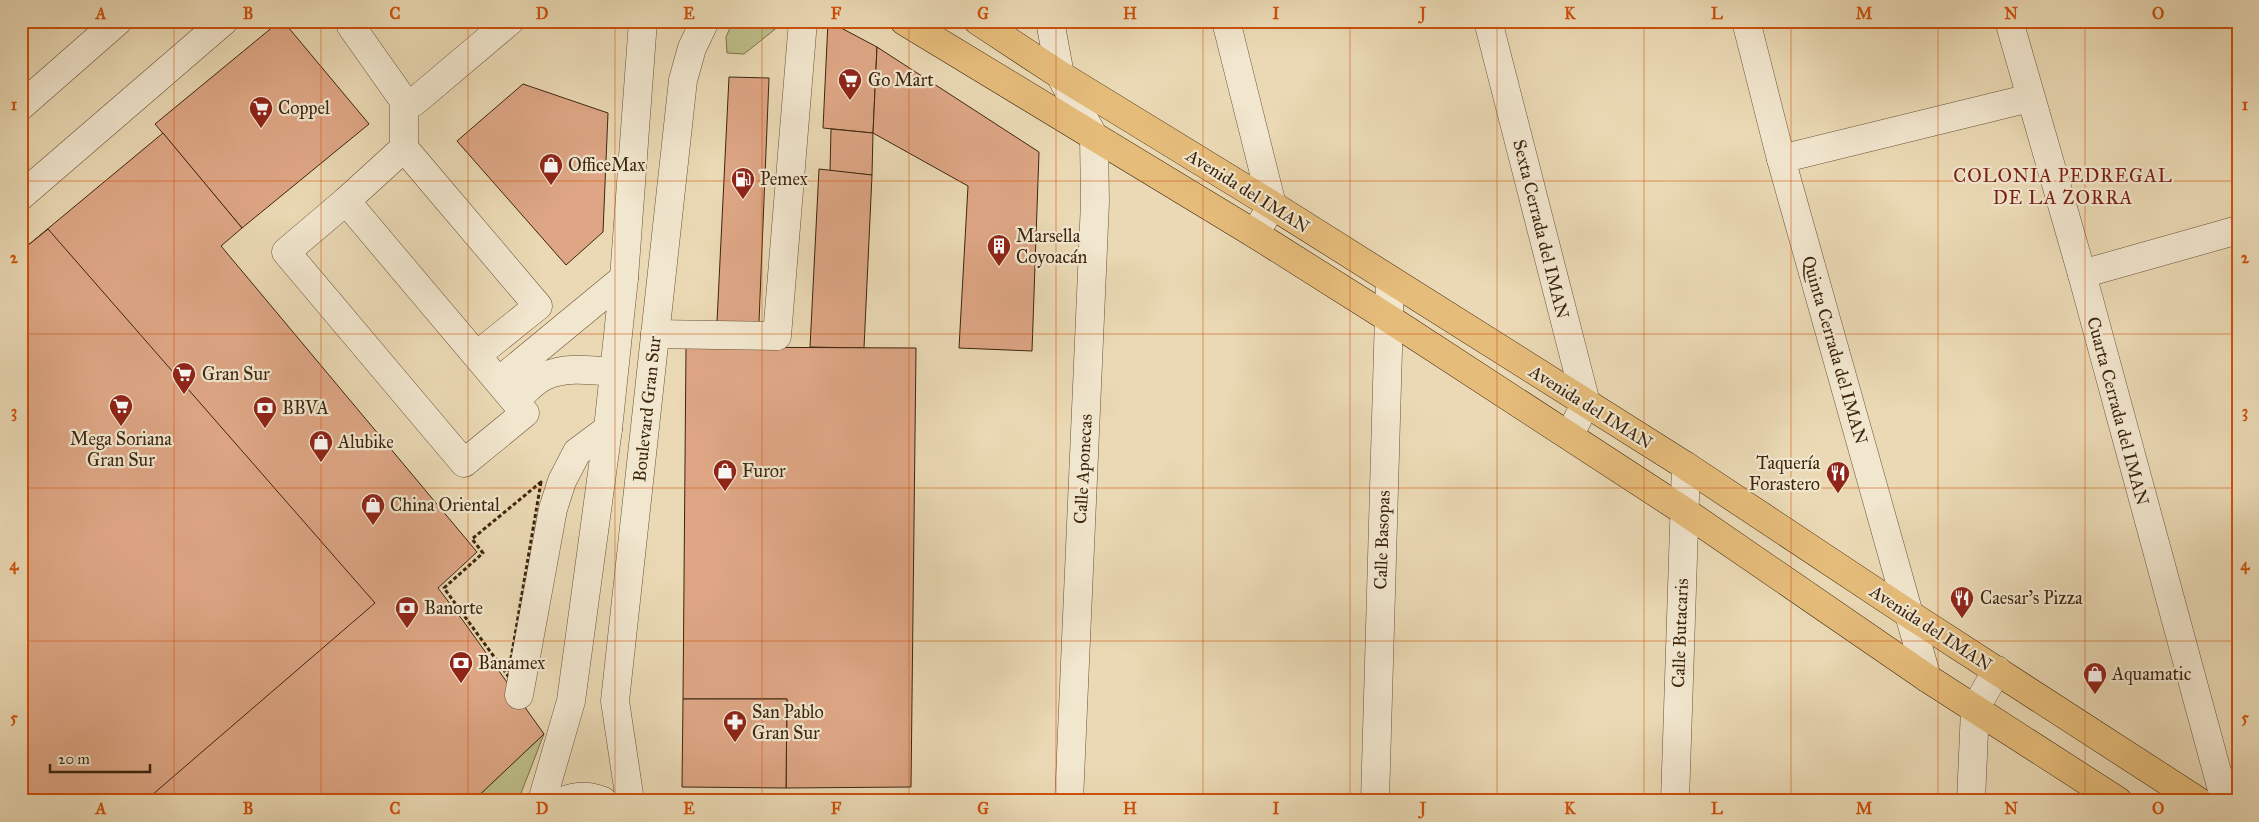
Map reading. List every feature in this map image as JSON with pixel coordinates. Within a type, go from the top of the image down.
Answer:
[{"type":"main road","name":"Avenida del IMAN","points":[[904,21],[1255,234],[1570,434],[1928,678],[2118,801]]},
{"type":"main road","name":"Avenida del IMAN","points":[[978,21],[1060,75],[1272,205],[1686,466],[1909,614],[2198,801]]},
{"type":"street","points":[[21,106],[118,21]]},
{"type":"street","points":[[21,196],[224,21]]},
{"type":"street","points":[[357,21],[351,26],[404,101],[404,148],[538,306],[477,355]]},
{"type":"street","points":[[404,101],[414,102],[510,21]]},
{"type":"street","name":"Boulevard Gran Sur","points":[[542,801],[571,701],[608,429],[624,278],[644,21]]},
{"type":"street","name":"Boulevard Gran Sur","points":[[630,801],[614,701],[683,80],[692,48],[705,21]]},
{"type":"street","points":[[655,334],[777,336],[803,21]]},
{"type":"street","points":[[1050,21],[1060,75],[1094,137]]},
{"type":"street","points":[[1226,21],[1272,205],[1255,234]]},
{"type":"street","name":"Sexta Cerrada del IMAN","points":[[1488,21],[1586,403]]},
{"type":"street","name":"Quinta Cerrada del IMAN","points":[[1746,21],[1781,159],[1928,678]]},
{"type":"street","name":"Cuarta Cerrada del IMAN","points":[[2009,21],[2082,274],[2225,801]]},
{"type":"street","points":[[1781,159],[2030,98]]},
{"type":"street","name":"Calle Aponecas","points":[[1069,801],[1094,212],[1094,137]]},
{"type":"street","points":[[346,201],[525,413],[464,463],[286,252],[404,148]]},
{"type":"street","points":[[2082,274],[2238,230]]},
{"type":"street","points":[[507,390],[624,278]]},
{"type":"street","name":"Calle Basopas","points":[[1375,801],[1390,280]]},
{"type":"street","points":[[507,390],[543,376],[567,370],[614,372]]},
{"type":"street","points":[[1570,434],[1586,403]]},
{"type":"street","points":[[519,695],[553,509],[562,481],[577,452],[608,429]]},
{"type":"street","name":"Calle Butacaris","points":[[1675,801],[1686,466]]},
{"type":"street","points":[[1971,801],[1975,709],[1997,670]]},
{"type":"street","points":[[562,801],[569,798],[593,797],[602,801]]},
{"type":"path","points":[[541,482],[508,676],[444,588],[483,553],[472,539],[541,482]]},
{"type":"green space","points":[[733,21],[778,21],[779,26],[744,54],[727,53],[726,37]]},
{"type":"green space","points":[[544,734],[518,801],[473,801]]},
{"type":"building","name":"Coppel","points":[[280,21],[283,21],[369,124],[242,228],[155,124]]},
{"type":"building","points":[[828,21],[877,47],[873,133],[823,128]]},
{"type":"building","name":"Marsella Coyoacán","points":[[877,47],[1039,152],[1032,351],[959,348],[968,186],[873,133]]},
{"type":"building","name":"Pemex","points":[[729,77],[769,78],[759,322],[717,322]]},
{"type":"building","name":"OfficeMax","points":[[523,84],[608,113],[603,232],[566,265],[457,141]]},
{"type":"building","points":[[831,129],[873,133],[872,175],[830,171]]},
{"type":"building","name":"Gran Sur","points":[[163,133],[242,228],[221,246],[477,552],[438,588],[544,734],[473,801],[21,801],[21,251]]},
{"type":"building","points":[[819,169],[872,175],[864,348],[810,347]]},
{"type":"building","name":"Mega Soriana Gran Sur","points":[[48,229],[375,603],[145,801],[21,801],[21,251]]},
{"type":"building","points":[[686,347],[916,348],[911,787],[786,788],[787,699],[683,699]]},
{"type":"building","name":"San Pablo Gran Sur","points":[[683,699],[787,699],[786,788],[682,787]]},
{"type":"place","name":"Go Mart","points":[[850,101]]},
{"type":"place","name":"Coppel","points":[[261,129]]},
{"type":"place","name":"OfficeMax","points":[[551,186]]},
{"type":"place","name":"Pemex","points":[[743,200]]},
{"type":"place","name":"Marsella Coyoacán","points":[[999,267]]},
{"type":"place","name":"Gran Sur","points":[[184,395]]},
{"type":"place","name":"Mega Soriana Gran Sur","points":[[121,427]]},
{"type":"place","name":"BBVA","points":[[265,429]]},
{"type":"place","name":"Alubike","points":[[321,463]]},
{"type":"place","name":"Furor","points":[[725,492]]},
{"type":"place","name":"Taquería Forastero","points":[[1838,494]]},
{"type":"place","name":"China Oriental","points":[[373,526]]},
{"type":"place","name":"Caesar's Pizza","points":[[1962,619]]},
{"type":"place","name":"Banorte","points":[[407,629]]},
{"type":"place","name":"Banamex","points":[[461,684]]},
{"type":"place","name":"Aquamatic","points":[[2095,695]]},
{"type":"place","name":"San Pablo Gran Sur","points":[[735,743]]},
{"type":"district","name":"COLONIA PEDREGAL DE LA ZORRA","points":[[2063,186]]}]
